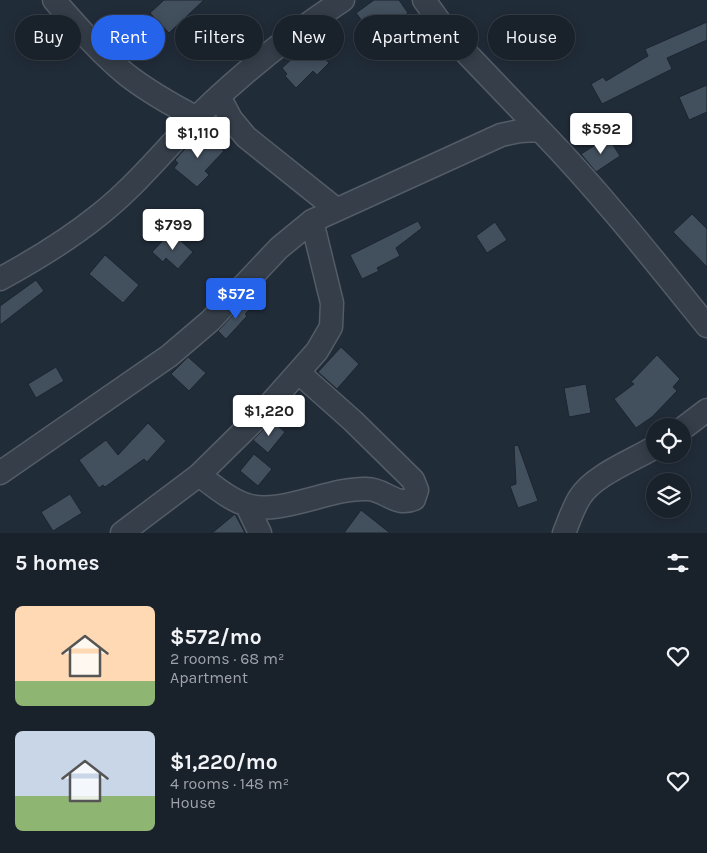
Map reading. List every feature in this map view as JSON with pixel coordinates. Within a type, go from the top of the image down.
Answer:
[{"type":"street","points":[[54,0],[91,40],[127,74],[162,99],[197,118]]},
{"type":"street","points":[[0,279],[69,238],[100,214],[135,183],[219,96],[274,48],[343,0]]},
{"type":"street","points":[[424,0],[450,36],[589,183],[707,326]]},
{"type":"street","points":[[219,96],[231,119],[246,137],[336,210]]},
{"type":"street","points":[[0,474],[169,356],[210,320],[284,243],[312,221],[501,135],[520,131],[540,130]]},
{"type":"street","points":[[122,533],[199,475],[256,419],[317,351],[331,328],[332,302],[312,221]]},
{"type":"street","points":[[199,475],[222,492],[247,506],[268,508],[313,497],[368,488],[396,501],[407,502],[414,499],[417,490],[412,480],[353,421],[299,373]]},
{"type":"street","points":[[691,422],[707,410]]},
{"type":"street","points":[[564,533],[581,496],[592,484],[601,476],[646,452]]},
{"type":"street","points":[[247,506],[260,533]]},
{"type":"building","points":[[164,0],[204,0],[188,15],[175,15],[175,27],[169,33],[165,29],[165,15],[152,15],[150,13]]},
{"type":"building","points":[[374,0],[399,0],[408,13],[405,15],[358,15],[356,13]]},
{"type":"building","points":[[707,22],[707,40],[667,58],[672,69],[602,104],[591,84],[603,77],[606,81],[648,56],[645,49]]},
{"type":"building","points":[[291,60],[326,60],[329,63],[317,75],[313,71],[296,88],[285,76],[287,74],[282,68]]},
{"type":"building","points":[[707,85],[707,112],[689,120],[679,97]]},
{"type":"building","points":[[198,134],[206,142],[211,138],[224,151],[205,171],[209,175],[197,187],[174,168],[178,163],[175,160]]},
{"type":"building","points":[[608,137],[620,156],[596,172],[581,154]]},
{"type":"building","points":[[692,214],[707,229],[707,267],[673,232]]},
{"type":"building","points":[[418,221],[422,228],[396,248],[400,256],[377,268],[379,271],[362,279],[350,255]]},
{"type":"building","points":[[495,222],[507,240],[487,253],[476,236]]},
{"type":"building","points":[[171,232],[193,252],[178,269],[166,258],[163,262],[152,252]]},
{"type":"building","points":[[105,255],[139,285],[123,303],[89,274]]},
{"type":"building","points":[[36,280],[44,291],[0,325],[0,306]]},
{"type":"building","points":[[248,299],[254,305],[245,314],[247,316],[226,339],[218,331]]},
{"type":"building","points":[[341,347],[359,364],[337,389],[318,372]]},
{"type":"building","points":[[657,355],[680,379],[673,387],[677,391],[652,417],[646,418],[646,421],[636,428],[614,399],[634,384],[631,382]]},
{"type":"building","points":[[188,357],[206,373],[189,391],[171,374]]},
{"type":"building","points":[[56,367],[64,381],[36,398],[28,384]]},
{"type":"building","points":[[586,384],[591,413],[569,417],[564,388]]},
{"type":"building","points":[[272,421],[285,432],[268,453],[253,440]]},
{"type":"building","points":[[148,423],[166,441],[147,462],[144,459],[105,487],[103,485],[99,488],[79,460],[106,440],[118,455]]},
{"type":"building","points":[[518,445],[538,501],[518,508],[510,486],[516,484],[514,446]]},
{"type":"building","points":[[254,454],[272,469],[258,486],[240,471]]},
{"type":"building","points":[[70,494],[82,513],[53,531],[41,512]]},
{"type":"building","points":[[361,510],[390,533],[344,533]]},
{"type":"building","points":[[235,514],[245,533],[212,533]]}]
